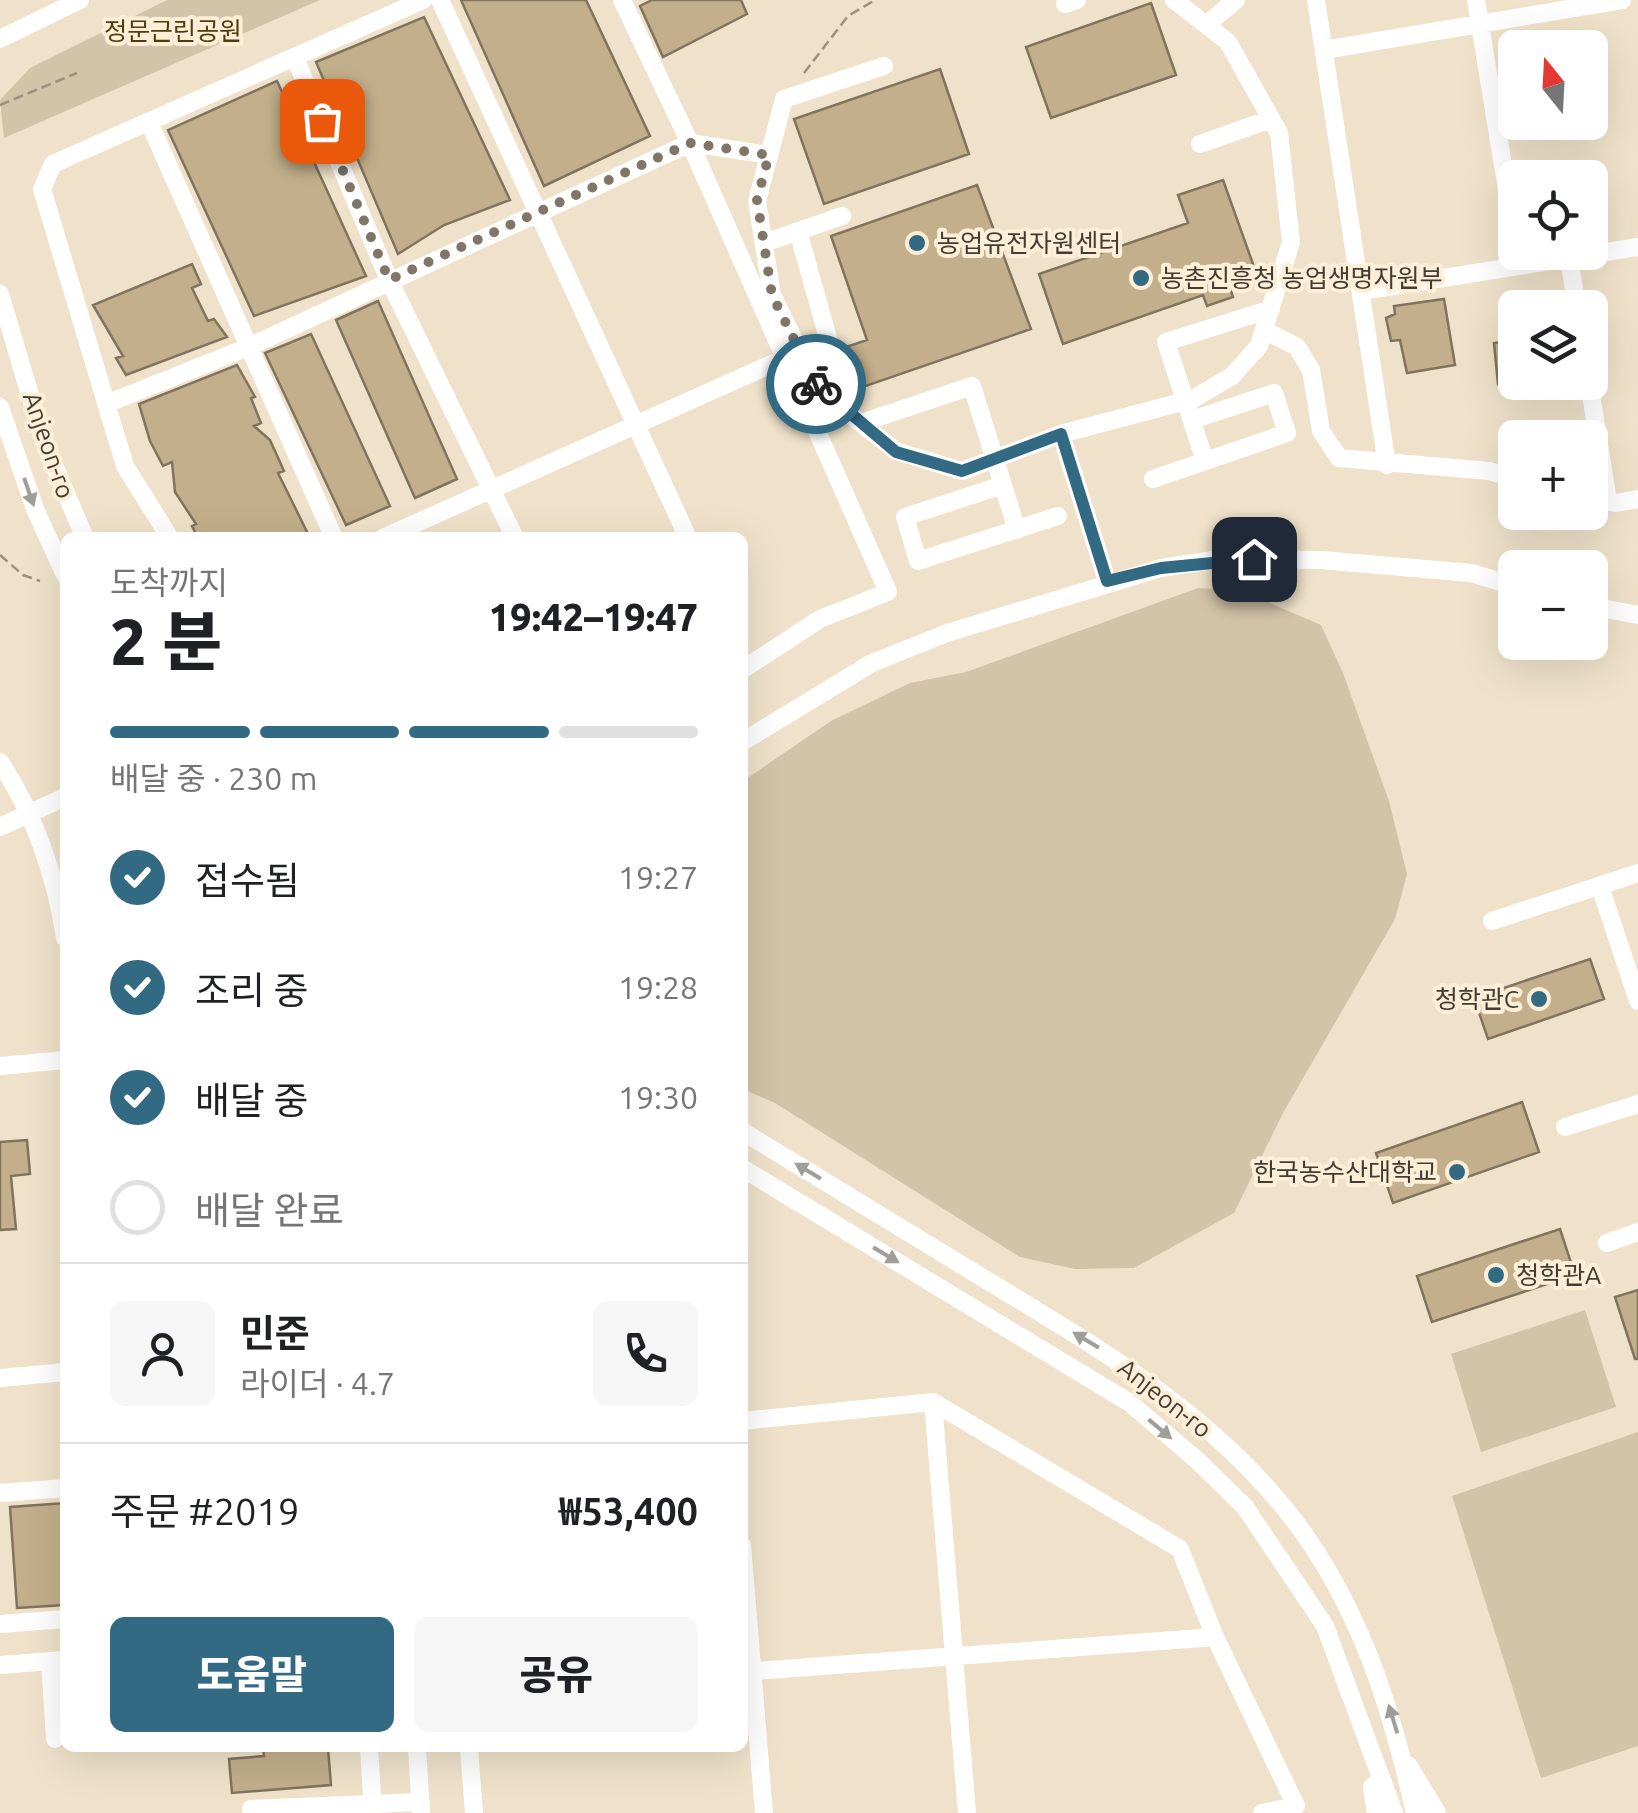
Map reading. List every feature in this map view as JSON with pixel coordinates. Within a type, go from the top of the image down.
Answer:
[{"type":"main road","points":[[1408,1767],[1435,1813]]},
{"type":"main road","points":[[1378,1813],[1374,1788],[1382,1783]]},
{"type":"street","points":[[0,39],[80,0]]},
{"type":"street","points":[[166,532],[125,466],[42,189],[53,164],[423,0]]},
{"type":"street","points":[[440,0],[685,532]]},
{"type":"street","points":[[622,0],[690,143],[888,592],[820,619],[748,664]]},
{"type":"street","points":[[884,66],[784,99],[757,200],[772,295],[819,390],[896,452],[962,471],[1061,434],[1186,401],[1232,376],[1258,346],[1291,242],[1279,133],[1228,42],[1174,0]]},
{"type":"street","points":[[1206,25],[1236,0]]},
{"type":"street","points":[[1316,0],[1387,465]]},
{"type":"street","points":[[1476,0],[1502,160]]},
{"type":"street","points":[[1324,50],[1622,0]]},
{"type":"street","points":[[295,58],[389,280],[512,532]]},
{"type":"street","points":[[1200,144],[1271,119]]},
{"type":"street","points":[[149,122],[246,348],[331,532]]},
{"type":"street","points":[[106,404],[246,348],[690,143],[769,155]]},
{"type":"street","points":[[764,243],[842,216]]},
{"type":"street","points":[[798,230],[828,338]]},
{"type":"street","points":[[1608,252],[1638,247]]},
{"type":"street","points":[[1361,291],[1498,263]]},
{"type":"street","name":"Anjeon-ro","points":[[0,294],[44,442],[82,532]]},
{"type":"street","points":[[1205,462],[1166,342],[1270,309]]},
{"type":"street","points":[[1264,330],[1297,347],[1312,370],[1321,431],[1339,458],[1498,473]]},
{"type":"street","points":[[397,532],[785,358]]},
{"type":"street","points":[[861,424],[972,386],[1017,530]]},
{"type":"street","points":[[1153,480],[1287,433],[1274,393],[1192,420]]},
{"type":"street","name":"Anjeon-ro","points":[[0,407],[35,510],[60,564]]},
{"type":"street","points":[[1061,434],[1107,581]]},
{"type":"street","points":[[1003,484],[904,516],[918,561],[1058,516]]},
{"type":"street","points":[[1608,499],[1638,500]]},
{"type":"street","points":[[748,738],[872,663],[946,633],[1107,581],[1220,559],[1321,560],[1470,573],[1498,581]]},
{"type":"street","points":[[1608,609],[1638,615]]},
{"type":"street","points":[[0,762],[29,814],[60,908]]},
{"type":"street","points":[[0,826],[60,799]]},
{"type":"street","points":[[1492,921],[1638,873]]},
{"type":"street","points":[[1600,886],[1635,981],[1638,1001]]},
{"type":"street","points":[[0,1066],[60,1060]]},
{"type":"street","points":[[1565,1127],[1638,1104]]},
{"type":"street","name":"Anjeon-ro","points":[[748,1135],[1114,1357],[1243,1461],[1308,1540],[1345,1600],[1380,1675],[1408,1767],[1416,1813]]},
{"type":"street","name":"Anjeon-ro","points":[[748,1172],[1130,1403],[1198,1460],[1245,1507],[1325,1626],[1394,1813]]},
{"type":"street","points":[[1607,1243],[1638,1232]]},
{"type":"street","points":[[0,1378],[60,1372]]},
{"type":"street","points":[[932,1402],[967,1813]]},
{"type":"street","points":[[748,1420],[932,1402],[1180,1549],[1214,1637],[1296,1806],[1262,1813]]},
{"type":"street","points":[[0,1494],[60,1488]]},
{"type":"street","points":[[0,1624],[60,1619]]},
{"type":"street","points":[[764,1813],[748,1671],[1214,1637]]},
{"type":"street","points":[[0,1665],[57,1661],[56,1739]]},
{"type":"street","points":[[368,1752],[373,1808]]},
{"type":"street","points":[[251,1809],[421,1807],[416,1752]]},
{"type":"street","points":[[468,1752],[474,1813]]},
{"type":"path","points":[[784,99],[848,16],[876,0]]},
{"type":"path","points":[[0,105],[77,72]]},
{"type":"path","points":[[0,555],[23,576],[40,581]]},
{"type":"green space","name":"정문근린공원","points":[[167,0],[320,0],[4,138],[0,100],[30,68]]},
{"type":"green space","points":[[1198,588],[1240,590],[1321,625],[1343,673],[1389,801],[1407,874],[1395,919],[1283,1113],[1234,1213],[1134,1268],[1075,1269],[1020,1257],[775,1103],[748,1091],[748,778],[831,721],[910,683],[966,672]]},
{"type":"green space","points":[[1585,1310],[1616,1407],[1481,1452],[1451,1354]]},
{"type":"green space","points":[[1638,1432],[1638,1746],[1541,1778],[1452,1496]]},
{"type":"building","points":[[461,0],[586,0],[650,136],[544,186]]},
{"type":"building","points":[[652,0],[741,0],[747,14],[663,57],[640,6]]},
{"type":"building","points":[[1151,3],[1176,75],[1051,118],[1026,47]]},
{"type":"building","points":[[424,17],[510,200],[444,225],[398,254],[316,62]]},
{"type":"building","points":[[940,69],[969,154],[824,204],[794,119]]},
{"type":"building","points":[[277,81],[366,276],[254,316],[168,130]]},
{"type":"building","points":[[1223,180],[1253,264],[1225,274],[1233,297],[1207,306],[1203,295],[1063,344],[1039,274],[1188,223],[1178,195]]},
{"type":"building","points":[[977,185],[1031,329],[857,389],[843,348],[867,340],[831,236]]},
{"type":"building","points":[[192,264],[201,284],[192,288],[208,321],[214,319],[227,337],[126,375],[116,358],[123,356],[93,305]]},
{"type":"building","points":[[1444,299],[1455,365],[1407,373],[1400,340],[1391,341],[1386,318],[1395,314],[1394,306]]},
{"type":"building","points":[[378,301],[457,479],[415,498],[336,320]]},
{"type":"building","points":[[311,334],[390,506],[346,525],[265,353]]},
{"type":"building","points":[[1498,342],[1498,384],[1494,343]]},
{"type":"building","points":[[237,365],[255,397],[251,398],[261,423],[254,426],[270,440],[284,471],[278,473],[307,532],[195,532],[192,526],[196,524],[175,492],[172,462],[163,466],[150,441],[139,404]]},
{"type":"building","name":"청학관C","points":[[1590,959],[1604,999],[1488,1039],[1474,998]]},
{"type":"building","points":[[1522,1102],[1539,1152],[1393,1203],[1376,1153]]},
{"type":"building","points":[[27,1140],[30,1174],[11,1176],[16,1229],[0,1230],[0,1142]]},
{"type":"building","name":"청학관A","points":[[1560,1229],[1575,1275],[1432,1322],[1417,1276]]},
{"type":"building","points":[[1638,1290],[1638,1359],[1635,1359],[1615,1297]]},
{"type":"building","points":[[60,1503],[60,1605],[17,1608],[10,1507]]},
{"type":"building","points":[[264,1752],[328,1752],[331,1785],[232,1793],[229,1759],[264,1756]]},
{"type":"way so far","points":[[322,121],[389,280],[690,143],[769,155],[757,200],[772,295],[816,384]]},
{"type":"place","name":"농업유전자원센터","points":[[917,243]]},
{"type":"place","name":"농촌진흥청 농업생명자원부","points":[[1141,278]]},
{"type":"place","name":"청학관C","points":[[1539,999]]},
{"type":"place","name":"한국농수산대학교","points":[[1457,1172]]},
{"type":"place","name":"청학관A","points":[[1496,1275]]},
{"type":"route","points":[[816,384],[896,452],[962,471],[1061,434],[1107,581],[1220,559],[1254,559]]}]
